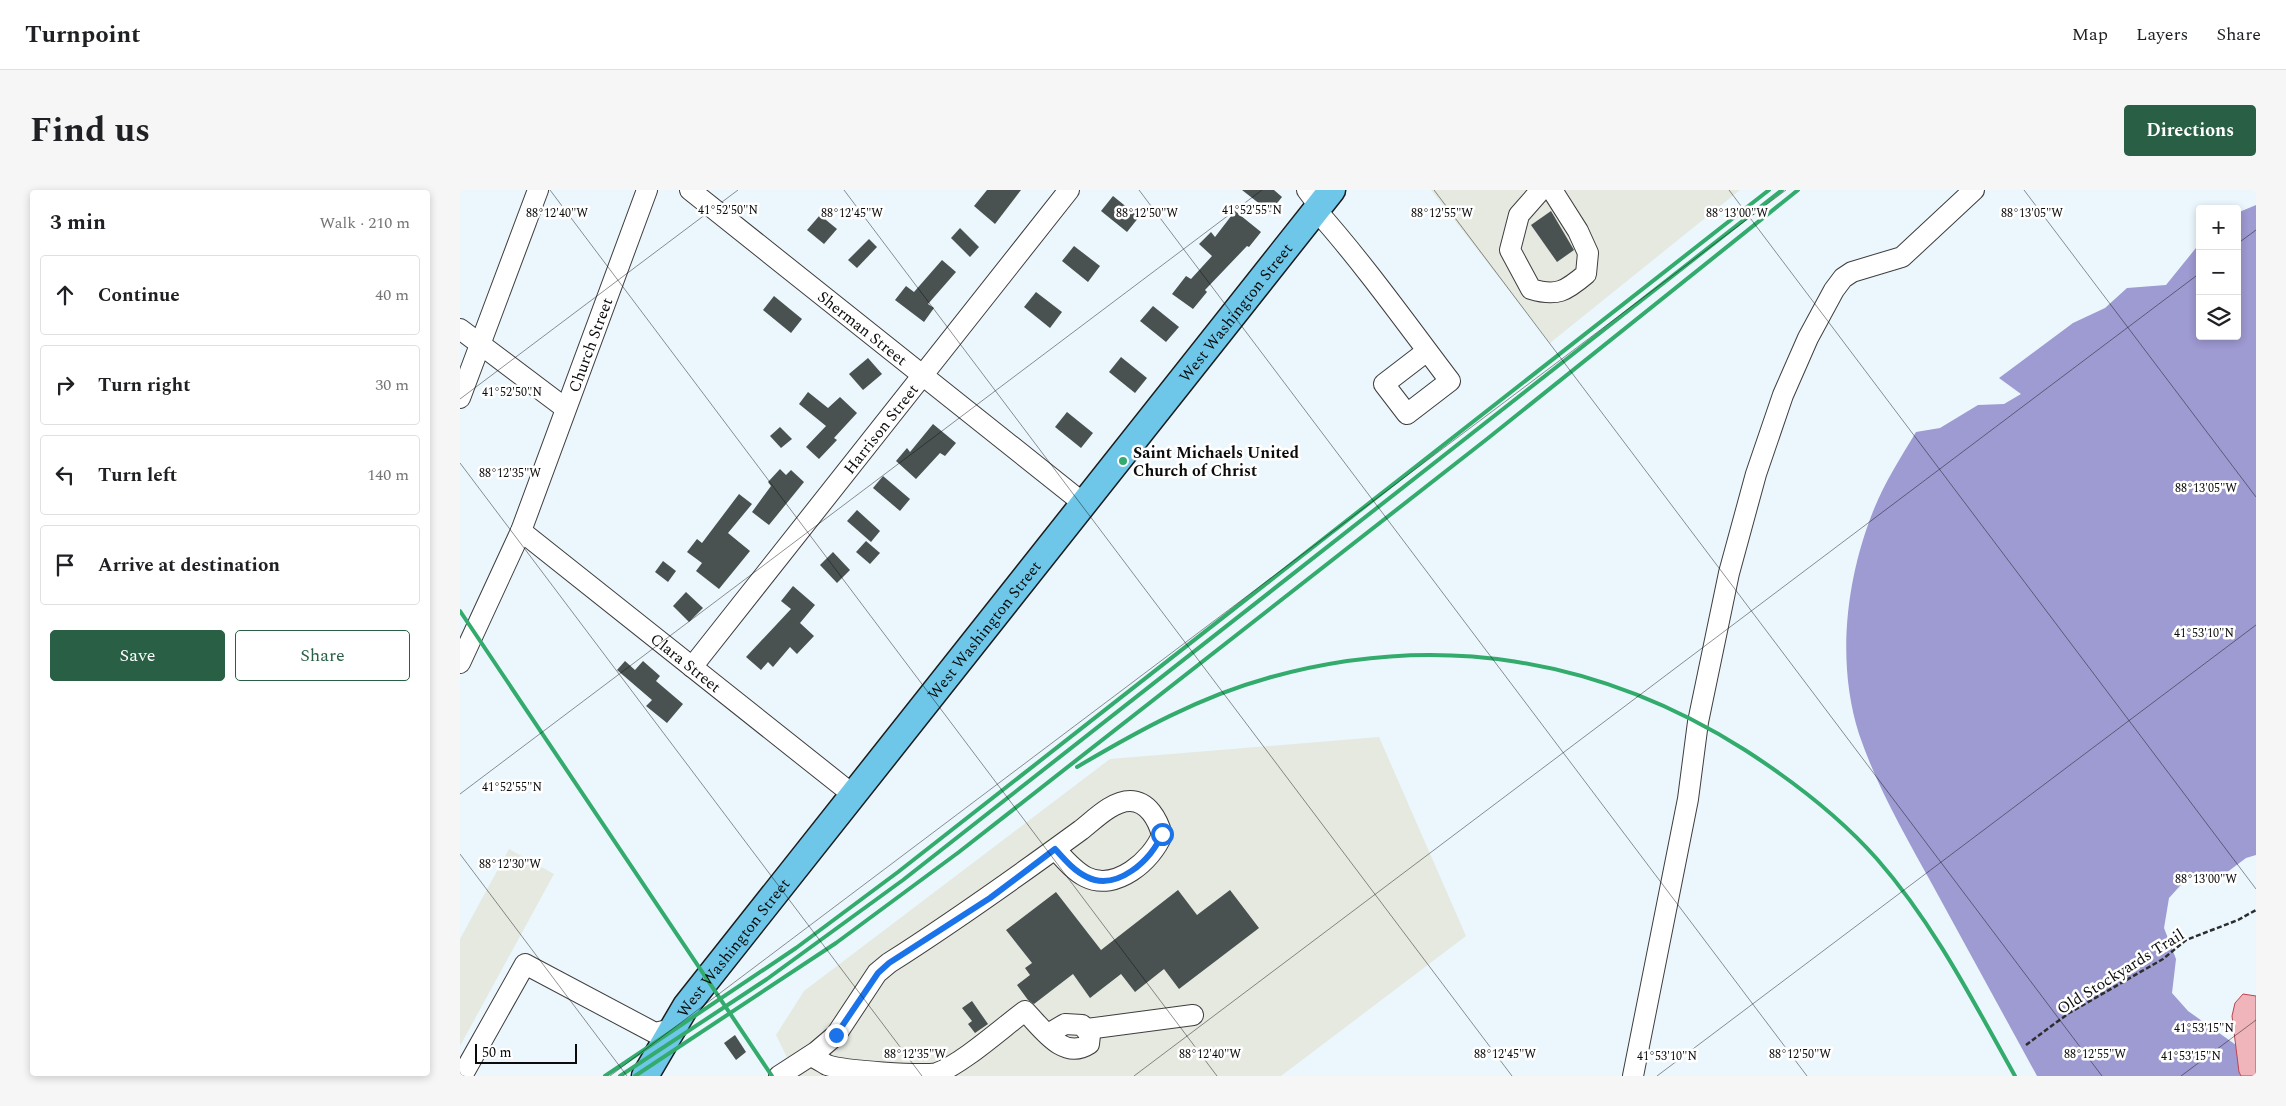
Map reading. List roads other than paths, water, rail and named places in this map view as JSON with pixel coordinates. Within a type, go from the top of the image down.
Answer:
[{"type":"main road","name":"West Washington Street","points":[[645,1076],[686,1006],[1083,503],[1318,199]]},
{"type":"street","points":[[460,398],[538,190]]},
{"type":"street","name":"Church Street","points":[[460,663],[521,531],[647,190]]},
{"type":"street","name":"Sherman Street","points":[[690,190],[1083,503]]},
{"type":"street","name":"Harrison Street","points":[[692,667],[1069,190]]},
{"type":"street","points":[[1541,190],[1519,215],[1510,250],[1531,289],[1549,295],[1572,286],[1586,274],[1588,253],[1578,231],[1552,190]]},
{"type":"street","points":[[1633,1076],[1688,800],[1698,722],[1729,573],[1756,474],[1784,395],[1808,338],[1834,290],[1843,278],[1861,268],[1902,257],[1974,190]]},
{"type":"street","points":[[1318,199],[1427,351]]},
{"type":"street","points":[[460,329],[565,408]]},
{"type":"street","name":"Clara Street","points":[[521,531],[852,794]]},
{"type":"street","points":[[785,1074],[836,1035],[878,973],[889,963],[990,898],[1055,849],[1112,807],[1130,801],[1140,804],[1151,812],[1158,822],[1162,834],[1151,856],[1137,867],[1122,875],[1102,882],[1087,878],[1078,872],[1055,849]]},
{"type":"street","points":[[462,1076],[525,964],[655,1032],[672,1029]]},
{"type":"street","points":[[811,1056],[828,1065],[845,1068],[928,1074],[947,1068],[1025,1012],[1068,1050],[1080,1050],[1089,1044],[1090,1035],[1087,1029],[1193,1015]]},
{"type":"railway","points":[[605,1076],[796,948],[898,872],[1769,190]]},
{"type":"railway","points":[[620,1076],[767,979],[903,880],[1782,190]]},
{"type":"railway","points":[[635,1076],[836,943],[959,852],[1487,439],[1798,190]]},
{"type":"railway","points":[[460,611],[772,1076]]},
{"type":"railway","points":[[1077,767],[1146,728],[1193,705],[1268,678],[1331,664],[1393,656],[1454,656],[1514,662],[1574,674],[1632,693],[1689,718],[1745,750],[1781,774],[1847,828],[1898,884],[1935,936],[2015,1076]]},
{"type":"place","name":"Saint Michaels United Church of Christ","points":[[1123,461]]}]
